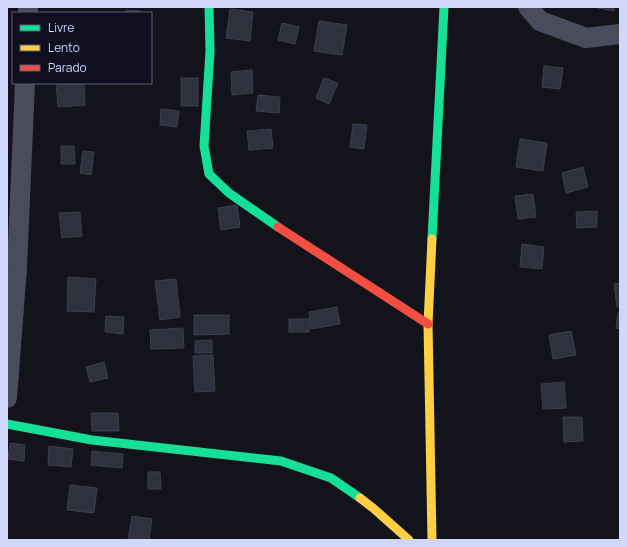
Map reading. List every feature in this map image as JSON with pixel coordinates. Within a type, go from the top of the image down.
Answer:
[{"type":"street","points":[[209,7],[210,51],[204,146],[209,174],[229,193],[277,226],[428,324]]},
{"type":"street","points":[[432,540],[428,324],[444,7]]},
{"type":"street","points":[[528,7],[540,21],[586,38],[620,34]]},
{"type":"street","points":[[7,398],[17,268],[25,84]]},
{"type":"street","points":[[7,424],[92,440],[281,461],[331,478],[373,508],[409,540]]},
{"type":"building","points":[[614,7],[614,11],[598,8]]},
{"type":"building","points":[[230,9],[253,12],[250,41],[226,38]]},
{"type":"building","points":[[126,10],[140,11],[140,12],[126,12]]},
{"type":"building","points":[[319,21],[347,25],[342,55],[314,51]]},
{"type":"building","points":[[282,23],[299,27],[295,44],[278,40]]},
{"type":"building","points":[[544,66],[563,68],[560,89],[542,87]]},
{"type":"building","points":[[252,70],[253,93],[232,95],[231,72]]},
{"type":"building","points":[[181,78],[198,78],[198,106],[181,106]]},
{"type":"building","points":[[324,78],[338,83],[329,104],[316,98]]},
{"type":"building","points":[[56,84],[84,84],[85,105],[58,107]]},
{"type":"building","points":[[258,95],[280,97],[279,113],[256,111]]},
{"type":"building","points":[[161,109],[179,111],[177,127],[160,125]]},
{"type":"building","points":[[353,124],[367,125],[364,149],[350,147]]},
{"type":"building","points":[[271,129],[273,148],[249,150],[247,131]]},
{"type":"building","points":[[520,139],[547,143],[543,171],[516,167]]},
{"type":"building","points":[[61,146],[74,146],[75,164],[61,164]]},
{"type":"building","points":[[83,151],[94,152],[91,175],[80,173]]},
{"type":"building","points":[[583,167],[588,187],[566,193],[562,173]]},
{"type":"building","points":[[533,194],[536,217],[518,219],[515,196]]},
{"type":"building","points":[[237,205],[240,227],[221,230],[218,208]]},
{"type":"building","points":[[597,211],[597,227],[577,228],[576,212]]},
{"type":"building","points":[[80,212],[82,236],[62,238],[59,213]]},
{"type":"building","points":[[522,244],[544,247],[542,269],[520,267]]},
{"type":"building","points":[[68,277],[96,279],[94,312],[67,311]]},
{"type":"building","points":[[176,279],[180,317],[160,320],[155,281]]},
{"type":"building","points":[[620,283],[620,307],[617,307],[614,284]]},
{"type":"building","points":[[337,307],[340,324],[311,329],[309,312]]},
{"type":"building","points":[[618,313],[620,313],[620,329],[616,328]]},
{"type":"building","points":[[194,315],[229,315],[229,334],[194,335]]},
{"type":"building","points":[[106,316],[124,317],[123,334],[105,332]]},
{"type":"building","points":[[289,319],[309,319],[309,332],[289,332]]},
{"type":"building","points":[[183,328],[184,348],[151,349],[150,330]]},
{"type":"building","points":[[571,331],[576,355],[553,359],[549,335]]},
{"type":"building","points":[[212,340],[212,353],[195,353],[195,341]]},
{"type":"building","points":[[213,355],[215,391],[195,392],[193,356]]},
{"type":"building","points":[[104,362],[108,378],[90,382],[86,367]]},
{"type":"building","points":[[564,382],[566,408],[543,409],[541,384]]},
{"type":"building","points":[[91,413],[118,413],[119,431],[92,431]]},
{"type":"building","points":[[563,417],[582,417],[583,441],[564,442]]},
{"type":"building","points":[[10,443],[25,445],[24,461],[8,459]]},
{"type":"building","points":[[49,446],[73,449],[71,467],[48,465]]},
{"type":"building","points":[[92,451],[123,454],[122,468],[91,465]]},
{"type":"building","points":[[148,472],[160,472],[161,489],[148,489]]},
{"type":"building","points":[[70,485],[97,488],[94,513],[67,510]]},
{"type":"building","points":[[132,516],[152,519],[149,540],[128,540]]},
{"type":"traffic: fast","points":[[209,7],[210,51],[204,146],[209,174],[229,193],[278,227]]},
{"type":"traffic: fast","points":[[432,239],[444,7]]},
{"type":"traffic: fast","points":[[7,424],[92,440],[281,461],[331,478],[360,498]]},
{"type":"traffic: slow","points":[[432,239],[428,324],[432,540]]},
{"type":"traffic: slow","points":[[360,498],[409,540]]},
{"type":"traffic: jam","points":[[278,227],[428,324]]}]
